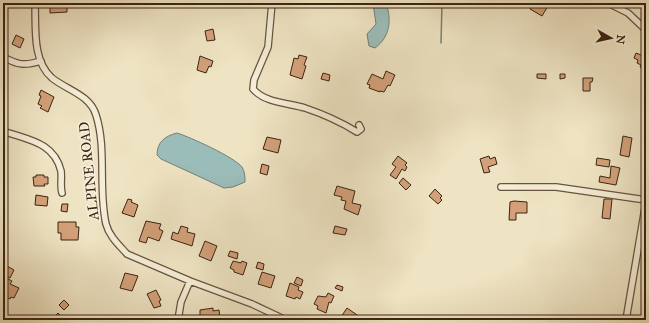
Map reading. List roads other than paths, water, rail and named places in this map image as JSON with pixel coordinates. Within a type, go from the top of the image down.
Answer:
[{"type":"street","name":"ALPINE ROAD","points":[[35,3],[37,45],[41,61],[52,78],[77,92],[89,103],[96,114],[100,134],[106,224],[113,238],[127,254],[190,281],[252,304],[286,320]]},
{"type":"street","points":[[272,3],[268,46],[254,80],[253,89],[260,96],[318,113],[357,132],[361,129],[359,125]]},
{"type":"street","points":[[608,3],[628,13],[646,30]]},
{"type":"street","points":[[3,57],[16,64],[28,65],[41,61]]},
{"type":"street","points":[[3,131],[47,147],[53,155],[60,171],[62,193]]},
{"type":"street","points":[[501,186],[556,187],[646,201],[626,320]]},
{"type":"street","points":[[178,320],[181,302],[190,281]]},
{"type":"street","points":[[3,318],[7,320]]},
{"type":"water","points":[[373,3],[386,3],[389,16],[387,33],[380,44],[375,48],[369,46],[367,34],[376,24]]},
{"type":"water","points":[[177,133],[211,148],[237,163],[244,171],[245,182],[233,187],[224,188],[161,159],[157,155],[158,146],[162,140]]},
{"type":"waterway","points":[[441,43],[442,3]]}]
